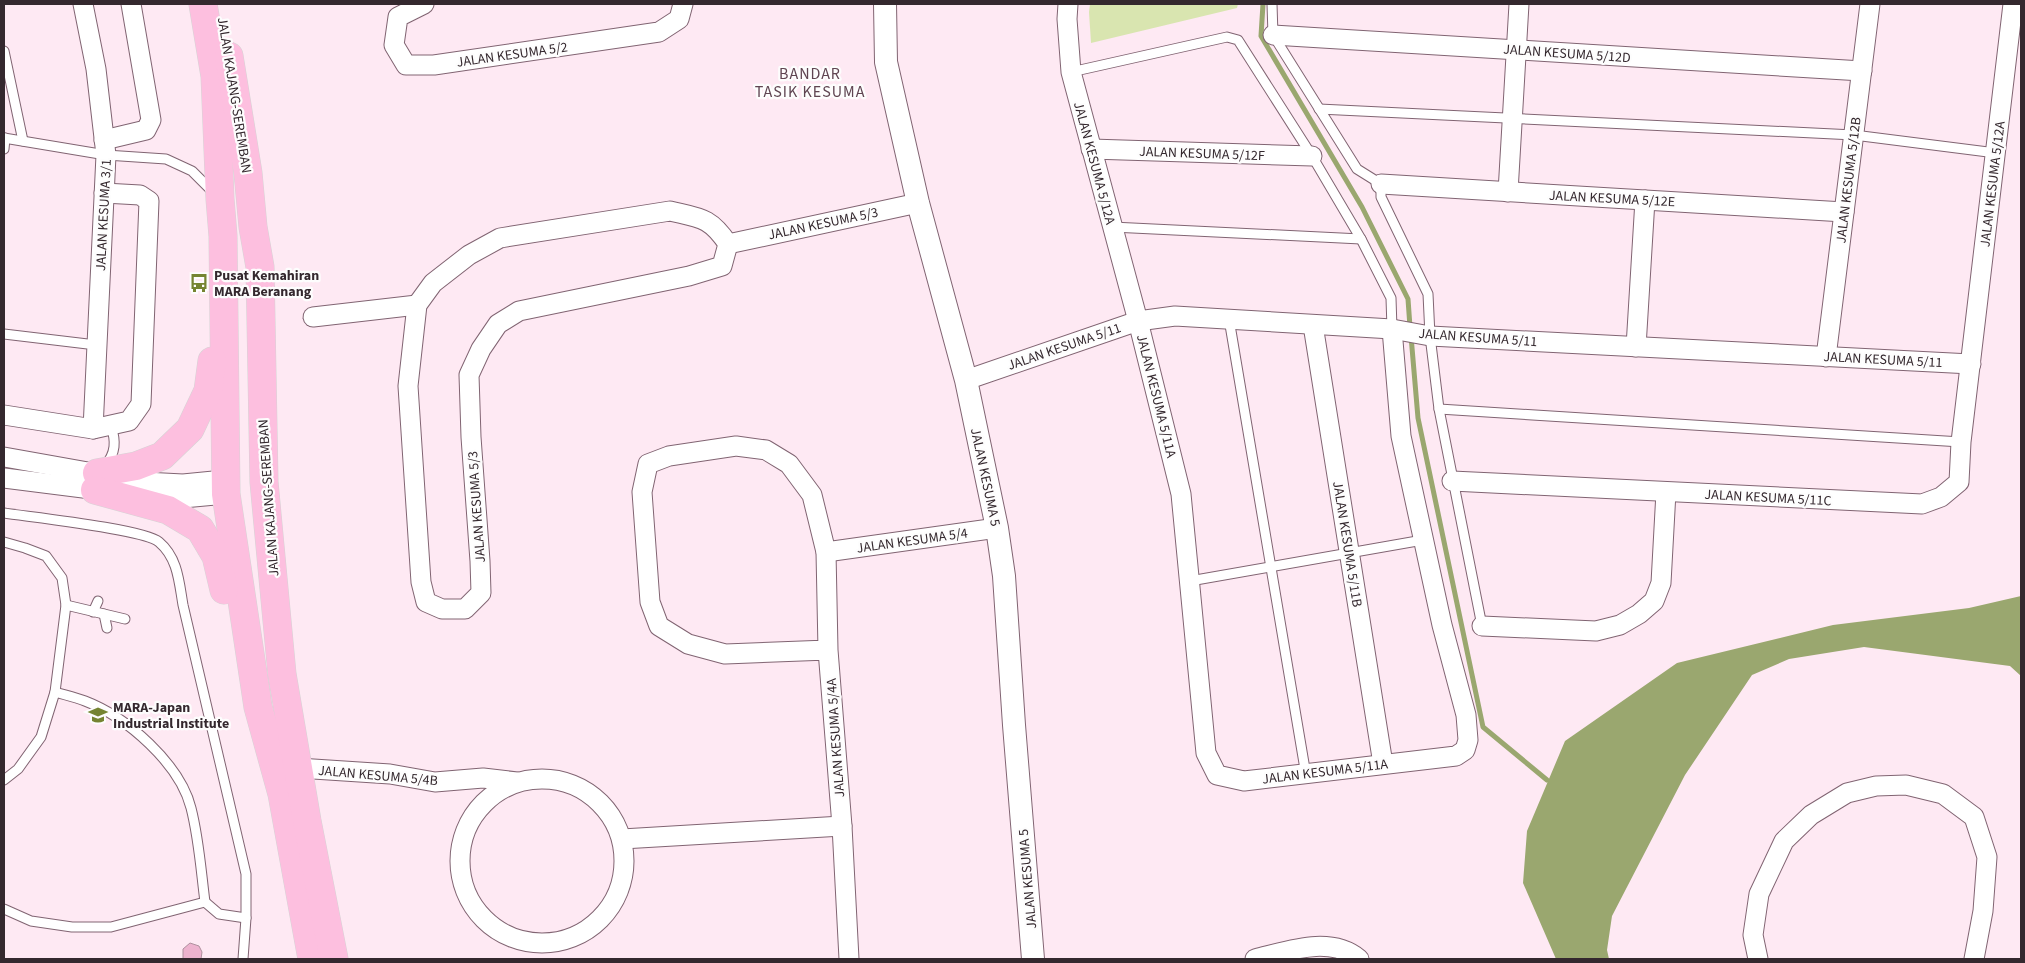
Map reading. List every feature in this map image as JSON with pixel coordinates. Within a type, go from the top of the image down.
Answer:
[{"type":"main road","name":"JALAN KAJANG-SEREMBAN","points":[[203,4],[215,76],[223,236],[227,487],[258,708],[282,794],[301,898],[306,955]]},
{"type":"main road","name":"JALAN KAJANG-SEREMBAN","points":[[221,4],[248,173],[253,227],[260,267],[264,482],[282,674],[334,959]]},
{"type":"main road","points":[[253,227],[246,275],[245,450],[240,470],[227,487],[243,500],[250,522],[263,620],[282,674]]},
{"type":"main road","points":[[96,481],[162,456],[190,429],[208,391],[223,236]]},
{"type":"main road","points":[[96,481],[168,510],[200,529],[216,556],[234,633],[249,720],[269,778],[282,794]]},
{"type":"street","name":"JALAN KESUMA 3/1","points":[[83,4],[96,69],[105,148],[92,429]]},
{"type":"street","points":[[105,148],[146,130],[151,120],[131,4]]},
{"type":"street","points":[[192,4],[215,76]]},
{"type":"street","name":"JALAN KESUMA 5/2","points":[[424,4],[398,17],[394,45],[406,65],[434,65],[660,32],[679,19],[683,4]]},
{"type":"street","name":"JALAN KESUMA 5","points":[[885,4],[886,62],[918,203],[966,380],[997,528],[1004,576],[1033,959]]},
{"type":"street","name":"JALAN KESUMA 5/12A","points":[[1068,4],[1067,19],[1071,72],[1138,321]]},
{"type":"street","points":[[1508,192],[1519,4]]},
{"type":"street","name":"JALAN KESUMA 5/12B","points":[[1826,356],[1870,4]]},
{"type":"street","name":"JALAN KESUMA 5/12A","points":[[1971,364],[2013,4]]},
{"type":"street","name":"JALAN KESUMA 5/12D","points":[[1273,35],[1862,71]]},
{"type":"street","name":"JALAN KESUMA 5/12F","points":[[1091,149],[1312,156]]},
{"type":"street","name":"JALAN KESUMA 5/12E","points":[[1381,184],[1844,212]]},
{"type":"street","points":[[4,415],[92,429],[129,421],[141,404],[149,201],[140,195],[104,193]]},
{"type":"street","points":[[1636,347],[1645,200]]},
{"type":"street","name":"JALAN KESUMA 5/3","points":[[417,305],[408,386],[421,582],[426,602],[442,609],[465,609],[481,593],[469,376],[481,349],[498,324],[519,311],[689,276],[722,266],[728,244],[918,203]]},
{"type":"street","points":[[312,318],[417,305],[433,284],[469,255],[500,238],[670,211],[700,218],[717,228],[728,244]]},
{"type":"street","name":"JALAN KESUMA 5/11","points":[[966,380],[1138,321],[1175,316],[1636,347],[1971,364]]},
{"type":"street","name":"JALAN KESUMA 5/11A","points":[[1138,321],[1181,494],[1206,753],[1217,775],[1244,781],[1456,756],[1465,750],[1468,740],[1466,715],[1450,659],[1402,436],[1411,332]]},
{"type":"street","name":"JALAN KESUMA 5/11B","points":[[1313,325],[1383,764]]},
{"type":"street","name":"JALAN KESUMA 5/11C","points":[[1452,481],[1922,504],[1942,497],[1959,482],[1971,364]]},
{"type":"street","name":"JALAN KESUMA 5/4A","points":[[828,650],[725,654],[688,644],[659,626],[650,602],[642,492],[648,464],[669,456],[736,446],[766,450],[789,464],[812,495],[826,552],[828,650],[842,826],[849,959]]},
{"type":"street","points":[[4,457],[96,481],[142,496],[183,498],[227,487]]},
{"type":"street","points":[[4,478],[96,481]]},
{"type":"street","points":[[1482,626],[1596,632],[1620,625],[1639,614],[1654,601],[1661,583],[1666,492]]},
{"type":"street","name":"JALAN KESUMA 5/4","points":[[826,552],[997,528]]},
{"type":"street","name":"JALAN KESUMA 5/4B","points":[[298,768],[390,774],[435,782],[483,778],[517,782],[544,778],[570,783],[593,796],[611,815],[622,839],[625,866],[619,893],[603,917],[581,934],[554,942],[527,942],[501,932],[479,914],[465,890],[460,862],[464,836],[475,813],[494,794],[517,782]]},
{"type":"street","points":[[1758,959],[1753,935],[1759,894],[1784,841],[1811,815],[1847,793],[1876,786],[1906,785],[1943,794],[1974,817],[1987,857],[1983,911],[1974,959]]},
{"type":"street","points":[[622,839],[842,826]]},
{"type":"street","points":[[1255,959],[1304,946],[1343,949],[1359,959]]},
{"type":"lane","points":[[1272,4],[1273,35],[1357,169],[1381,184],[1381,197],[1428,294],[1411,332]]},
{"type":"lane","points":[[1071,72],[1227,37],[1238,40],[1312,156],[1411,332],[1439,409],[1482,626]]},
{"type":"lane","points":[[4,51],[23,141]]},
{"type":"lane","points":[[1319,109],[1854,135],[1996,153]]},
{"type":"lane","points":[[4,149],[4,138],[105,148],[166,159],[192,171],[220,198]]},
{"type":"lane","points":[[1112,226],[1360,239]]},
{"type":"lane","points":[[1229,319],[1306,775]]},
{"type":"lane","points":[[4,334],[96,345]]},
{"type":"lane","points":[[1439,409],[1962,442]]},
{"type":"lane","points":[[96,481],[110,461],[115,449],[115,438],[111,426]]},
{"type":"lane","points":[[4,513],[129,532],[158,540],[175,563],[183,605],[246,874],[246,918],[243,959]]},
{"type":"lane","points":[[1190,581],[1423,540]]},
{"type":"lane","points":[[4,542],[46,556],[62,578],[66,605],[55,692],[41,737],[18,769],[4,780]]},
{"type":"lane","points":[[93,612],[98,601]]},
{"type":"lane","points":[[66,605],[125,619]]},
{"type":"lane","points":[[104,614],[107,628]]},
{"type":"lane","points":[[55,692],[86,701],[122,722],[155,749],[178,777],[191,807],[205,902],[219,914],[246,918]]},
{"type":"lane","points":[[4,909],[39,922],[72,927],[111,926],[205,902]]},
{"type":"shaded area","points":[[1090,4],[1238,4],[1237,8],[1091,43]]},
{"type":"shaded area","points":[[2021,596],[2021,676],[2010,666],[1864,647],[1789,659],[1752,675],[1685,775],[1612,916],[1607,950],[1609,959],[1556,959],[1523,883],[1527,831],[1565,741],[1677,663],[1833,625],[1969,608]]},
{"type":"building","points":[[190,943],[199,946],[202,952],[201,959],[183,959],[183,949]]},
{"type":"waterway","points":[[1263,4],[1261,36],[1362,207],[1408,299],[1410,327]]},
{"type":"waterway","points":[[1411,336],[1418,418],[1483,727],[1547,780]]},
{"type":"place","name":"Pusat Kemahiran MARA Beranang","points":[[199,283]]},
{"type":"place","name":"MARA-Japan Industrial Institute","points":[[98,715]]},
{"type":"district","name":"BANDAR TASIK KESUMA","points":[[810,82]]}]
